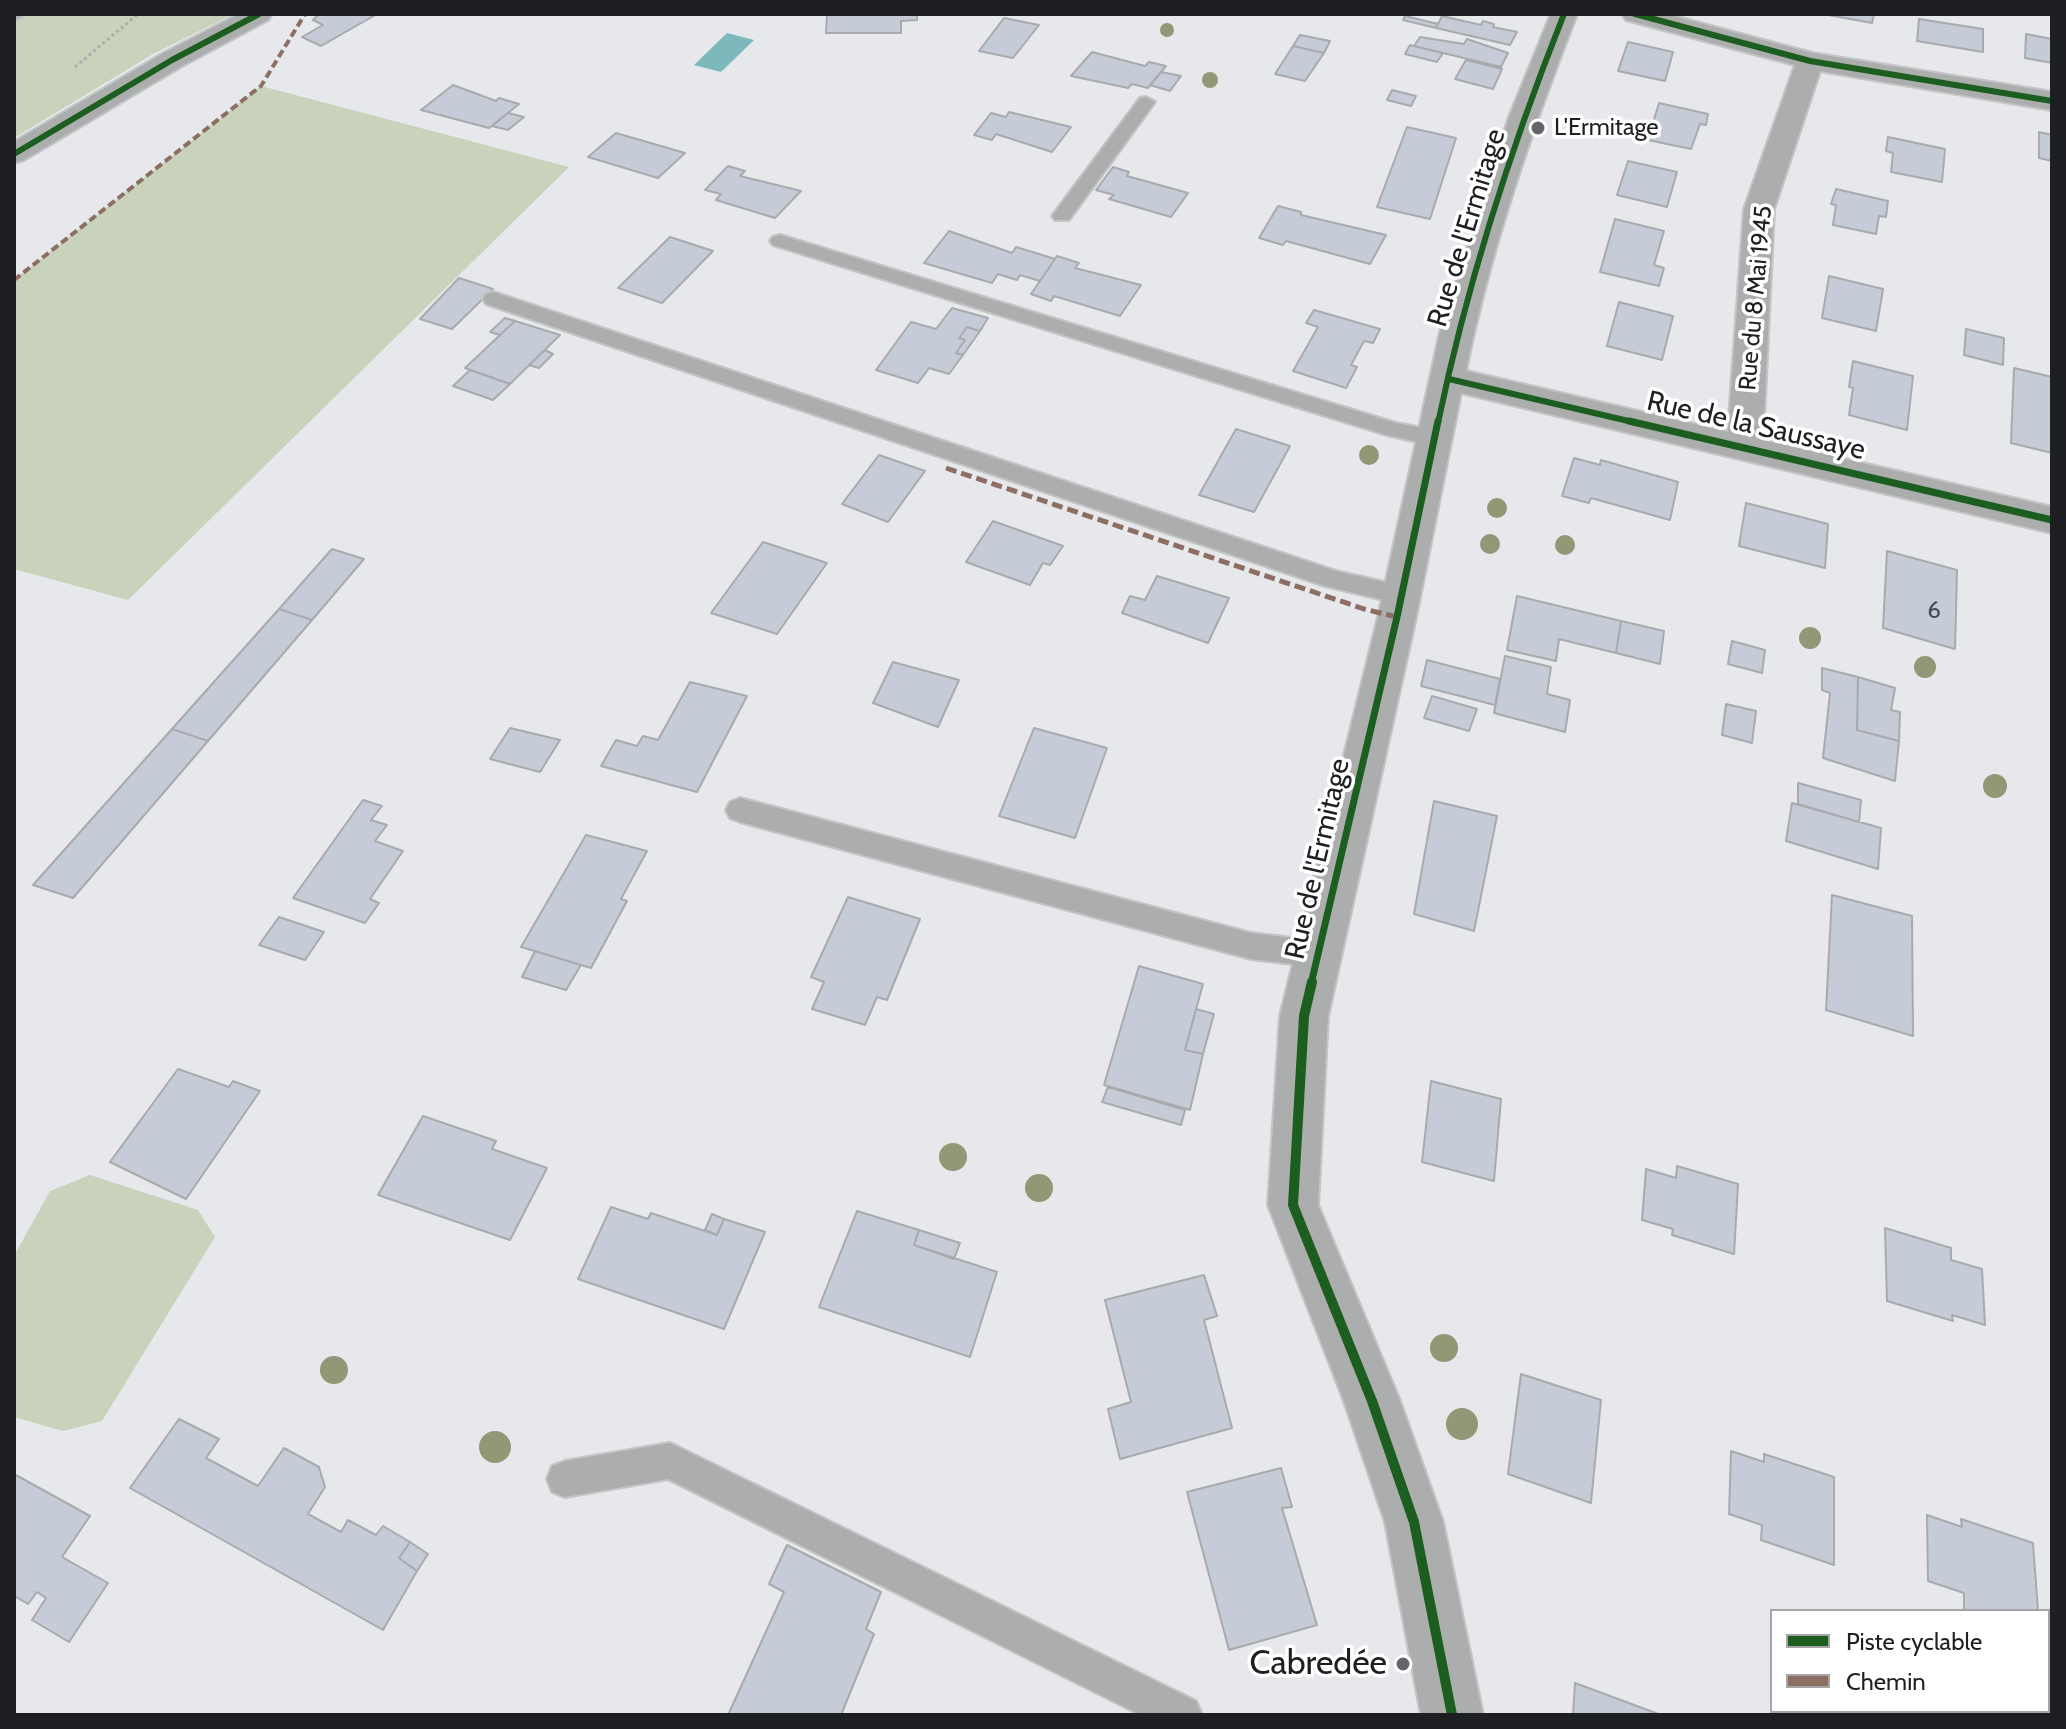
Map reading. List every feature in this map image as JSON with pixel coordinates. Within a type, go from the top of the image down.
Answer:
[{"type":"street","points":[[14,154],[172,60],[259,14]]},
{"type":"street","name":"Rue de l'Ermitage","points":[[1452,1715],[1414,1522],[1372,1401],[1293,1205],[1304,1016],[1401,595],[1457,332],[1523,117],[1564,14]]},
{"type":"street","points":[[1635,14],[1810,61],[2052,101]]},
{"type":"street","name":"Rue du 8 Mai 1945","points":[[1745,446],[1759,209],[1810,61]]},
{"type":"street","name":"Rue de la Saussaye","points":[[1449,379],[2052,520]]},
{"type":"lane","points":[[1062,216],[1146,102]]},
{"type":"lane","points":[[780,241],[1395,430],[1435,438]]},
{"type":"lane","points":[[493,299],[1334,580],[1401,595]]},
{"type":"lane","points":[[740,810],[1251,946],[1318,954]]},
{"type":"lane","points":[[565,1479],[670,1461],[1182,1715]]},
{"type":"path","points":[[72,70],[138,14]]},
{"type":"green space","points":[[14,14],[234,14],[153,54],[14,138]]},
{"type":"green space","points":[[261,86],[569,167],[128,600],[14,569],[14,280]]},
{"type":"green space","points":[[90,1175],[198,1210],[215,1237],[102,1421],[63,1431],[14,1417],[14,1256],[50,1191]]},
{"type":"water","points":[[727,33],[754,40],[721,72],[694,65]]},
{"type":"building","points":[[319,14],[377,14],[321,46],[302,37],[323,25],[313,20]]},
{"type":"building","points":[[827,14],[917,14],[917,20],[901,21],[901,33],[826,33]]},
{"type":"building","points":[[1823,14],[1874,14],[1872,23]]},
{"type":"building","points":[[1405,16],[1438,24],[1436,28],[1403,20]]},
{"type":"building","points":[[1442,16],[1481,25],[1483,21],[1494,24],[1493,27],[1517,32],[1510,45],[1436,28]]},
{"type":"building","points":[[1004,18],[1039,25],[1013,58],[979,51]]},
{"type":"building","points":[[1919,19],[1983,29],[1983,52],[1917,41]]},
{"type":"building","points":[[2026,34],[2052,39],[2052,63],[2025,58]]},
{"type":"building","points":[[1300,35],[1330,41],[1324,53],[1293,46]]},
{"type":"building","points":[[1420,37],[1464,44],[1467,39],[1508,53],[1501,67],[1414,46]]},
{"type":"building","points":[[1628,42],[1673,52],[1665,81],[1618,71]]},
{"type":"building","points":[[1410,45],[1443,53],[1437,62],[1405,54]]},
{"type":"building","points":[[1293,46],[1324,53],[1305,81],[1275,74]]},
{"type":"building","points":[[1092,52],[1145,66],[1149,62],[1166,66],[1148,88],[1132,84],[1128,88],[1071,76]]},
{"type":"building","points":[[1466,60],[1502,69],[1493,89],[1455,79]]},
{"type":"building","points":[[1161,72],[1181,76],[1170,91],[1150,85]]},
{"type":"building","points":[[453,85],[496,101],[499,98],[519,104],[489,128],[421,110]]},
{"type":"building","points":[[1392,90],[1416,96],[1411,106],[1387,100]]},
{"type":"building","points":[[1659,103],[1708,114],[1706,125],[1700,124],[1691,149],[1648,140]]},
{"type":"building","points":[[1009,112],[1071,127],[1052,152],[996,134],[992,140],[974,135],[991,113],[1006,117]]},
{"type":"building","points":[[508,113],[524,117],[508,130],[492,126]]},
{"type":"building","points":[[1407,127],[1456,138],[1430,219],[1377,207]]},
{"type":"building","points":[[2039,132],[2052,135],[2052,161],[2039,158]]},
{"type":"building","points":[[616,133],[685,153],[658,178],[588,157]]},
{"type":"building","points":[[1888,137],[1945,149],[1942,182],[1891,172],[1893,153],[1886,151]]},
{"type":"building","points":[[1628,161],[1677,172],[1667,207],[1617,195]]},
{"type":"building","points":[[728,166],[745,171],[740,176],[801,191],[775,218],[716,200],[721,194],[705,190]]},
{"type":"building","points":[[1113,167],[1129,172],[1127,176],[1188,193],[1171,217],[1109,199],[1114,195],[1096,190]]},
{"type":"building","points":[[1836,189],[1888,201],[1886,217],[1879,216],[1876,234],[1833,225],[1836,205],[1831,204]]},
{"type":"building","points":[[1278,206],[1301,212],[1301,215],[1386,235],[1370,264],[1286,241],[1283,245],[1259,238]]},
{"type":"building","points":[[1615,219],[1664,231],[1654,265],[1664,268],[1659,286],[1600,272]]},
{"type":"building","points":[[949,231],[1012,253],[1016,247],[1055,259],[1040,281],[1020,275],[1017,280],[998,274],[992,283],[924,263]]},
{"type":"building","points":[[670,237],[713,251],[662,303],[618,288]]},
{"type":"building","points":[[1057,256],[1079,263],[1075,268],[1141,285],[1120,316],[1054,296],[1051,301],[1031,294]]},
{"type":"building","points":[[1829,276],[1883,289],[1876,331],[1822,318]]},
{"type":"building","points":[[459,278],[493,289],[452,329],[420,319]]},
{"type":"building","points":[[1619,302],[1673,316],[1662,360],[1607,346]]},
{"type":"building","points":[[952,308],[988,318],[980,331],[967,327],[959,338],[965,340],[956,353],[963,355],[949,374],[929,368],[918,383],[876,370],[911,322],[936,329]]},
{"type":"building","points":[[1314,310],[1380,329],[1373,343],[1364,341],[1351,365],[1357,367],[1346,388],[1293,371],[1318,327],[1306,323]]},
{"type":"building","points":[[505,318],[515,321],[500,335],[490,332]]},
{"type":"building","points":[[515,321],[560,335],[510,384],[465,368]]},
{"type":"building","points":[[967,327],[980,331],[963,355],[956,353],[965,340],[959,338]]},
{"type":"building","points":[[1966,329],[2004,338],[2003,365],[1964,355]]},
{"type":"building","points":[[545,350],[553,354],[539,368],[529,365]]},
{"type":"building","points":[[1853,361],[1913,376],[1907,430],[1849,415]]},
{"type":"building","points":[[2014,368],[2052,377],[2052,453],[2011,443]]},
{"type":"building","points":[[470,370],[510,384],[493,400],[453,386]]},
{"type":"building","points":[[1236,429],[1290,446],[1254,512],[1199,495]]},
{"type":"building","points":[[879,455],[925,471],[888,522],[842,504]]},
{"type":"building","points":[[1574,458],[1600,465],[1601,460],[1678,482],[1670,520],[1591,498],[1589,503],[1562,496]]},
{"type":"building","points":[[1746,503],[1828,524],[1825,568],[1739,546]]},
{"type":"building","points":[[993,521],[1063,546],[1050,565],[1043,563],[1030,585],[966,562]]},
{"type":"building","points":[[763,542],[827,563],[777,634],[711,613]]},
{"type":"building","points":[[332,549],[364,559],[312,620],[279,609]]},
{"type":"building","points":[[1887,551],[1957,570],[1955,649],[1883,628]]},
{"type":"building","points":[[1157,576],[1229,598],[1208,643],[1122,613],[1130,596],[1145,600]]},
{"type":"building","points":[[1517,596],[1621,621],[1616,653],[1559,639],[1556,661],[1507,650]]},
{"type":"building","points":[[279,609],[312,620],[208,741],[172,729]]},
{"type":"building","points":[[1621,621],[1664,631],[1660,664],[1616,653]]},
{"type":"building","points":[[1732,641],[1765,650],[1762,673],[1728,664]]},
{"type":"building","points":[[1505,656],[1551,667],[1547,694],[1570,700],[1565,732],[1494,713]]},
{"type":"building","points":[[1427,660],[1500,679],[1495,705],[1421,686]]},
{"type":"building","points":[[893,662],[959,680],[938,727],[873,703]]},
{"type":"building","points":[[1822,668],[1858,677],[1857,730],[1899,741],[1895,781],[1823,758],[1830,693],[1822,690]]},
{"type":"building","points":[[1858,677],[1895,688],[1891,710],[1900,712],[1899,741],[1857,730]]},
{"type":"building","points":[[690,682],[747,696],[697,792],[601,766],[616,740],[637,746],[643,736],[658,740]]},
{"type":"building","points":[[1432,696],[1477,709],[1469,731],[1424,718]]},
{"type":"building","points":[[1726,704],[1756,711],[1752,743],[1722,735]]},
{"type":"building","points":[[510,728],[560,740],[540,772],[490,759]]},
{"type":"building","points":[[1034,728],[1107,748],[1075,838],[999,816]]},
{"type":"building","points":[[172,729],[208,741],[73,898],[33,885]]},
{"type":"building","points":[[1798,783],[1861,800],[1859,822],[1798,804]]},
{"type":"building","points":[[363,800],[382,806],[371,820],[387,825],[375,841],[403,851],[370,899],[379,903],[365,923],[293,898]]},
{"type":"building","points":[[1434,801],[1497,816],[1474,931],[1414,914]]},
{"type":"building","points":[[1792,803],[1881,828],[1878,869],[1786,841]]},
{"type":"building","points":[[586,835],[647,851],[621,899],[627,901],[591,968],[521,947]]},
{"type":"building","points":[[1832,895],[1912,916],[1913,1036],[1826,1010]]},
{"type":"building","points":[[848,897],[920,919],[887,1000],[877,997],[865,1025],[812,1009],[824,982],[811,977]]},
{"type":"building","points":[[279,917],[324,932],[305,960],[259,945]]},
{"type":"building","points":[[535,951],[581,965],[566,990],[522,977]]},
{"type":"building","points":[[1139,966],[1203,984],[1185,1050],[1203,1054],[1190,1110],[1104,1085]]},
{"type":"building","points":[[1196,1009],[1214,1014],[1203,1054],[1185,1050]]},
{"type":"building","points":[[178,1069],[229,1087],[233,1081],[260,1091],[186,1199],[110,1162]]},
{"type":"building","points":[[1431,1081],[1501,1099],[1494,1181],[1422,1162]]},
{"type":"building","points":[[1108,1087],[1185,1110],[1181,1125],[1102,1102]]},
{"type":"building","points":[[423,1116],[496,1141],[492,1149],[547,1168],[510,1240],[378,1195]]},
{"type":"building","points":[[1677,1166],[1738,1184],[1734,1254],[1672,1235],[1673,1229],[1642,1220],[1646,1169],[1676,1178]]},
{"type":"building","points":[[611,1207],[648,1219],[651,1213],[717,1235],[724,1219],[765,1232],[724,1329],[578,1279]]},
{"type":"building","points":[[857,1211],[919,1230],[914,1245],[997,1272],[970,1357],[819,1307]]},
{"type":"building","points":[[712,1214],[724,1219],[717,1235],[705,1230]]},
{"type":"building","points":[[1885,1228],[1951,1248],[1951,1260],[1982,1269],[1985,1325],[1952,1315],[1953,1321],[1887,1301]]},
{"type":"building","points":[[919,1230],[960,1243],[954,1259],[914,1245]]},
{"type":"building","points":[[1204,1275],[1217,1316],[1204,1320],[1232,1428],[1120,1459],[1108,1409],[1131,1402],[1105,1300]]},
{"type":"building","points":[[1521,1374],[1601,1400],[1591,1503],[1508,1474]]},
{"type":"building","points":[[179,1419],[219,1439],[206,1458],[258,1486],[284,1448],[319,1467],[325,1487],[308,1514],[341,1532],[348,1520],[376,1535],[383,1526],[410,1542],[399,1558],[417,1571],[383,1630],[130,1488]]},
{"type":"building","points":[[1731,1451],[1764,1462],[1764,1454],[1834,1477],[1834,1565],[1761,1540],[1762,1525],[1729,1514]]},
{"type":"building","points":[[1281,1468],[1292,1507],[1282,1508],[1317,1625],[1229,1650],[1187,1492]]},
{"type":"building","points":[[14,1474],[90,1516],[62,1557],[108,1583],[69,1642],[32,1620],[46,1598],[37,1592],[28,1604],[14,1596]]},
{"type":"building","points":[[1927,1515],[1962,1527],[1961,1519],[2033,1543],[2038,1609],[1964,1609],[1964,1593],[1928,1581]]},
{"type":"building","points":[[410,1542],[428,1554],[417,1571],[399,1558]]},
{"type":"building","points":[[787,1545],[881,1592],[866,1629],[874,1634],[841,1715],[728,1715],[784,1592],[769,1584]]},
{"type":"building","points":[[1575,1683],[1661,1715],[1573,1715]]},
{"type":"marked path","points":[[14,280],[261,86],[305,14]]},
{"type":"marked path","points":[[946,468],[1364,609],[1397,617]]},
{"type":"cycle path","points":[[14,154],[172,60],[259,14]]},
{"type":"cycle path","points":[[1452,1715],[1414,1522],[1372,1401],[1293,1205],[1304,1016],[1397,617],[1457,332],[1523,117],[1564,14]]},
{"type":"cycle path","points":[[1635,14],[1810,61],[2052,101]]},
{"type":"cycle path","points":[[1449,379],[2052,520]]},
{"type":"place","name":"L'Ermitage","points":[[1538,128]]},
{"type":"place","name":"Cabredée","points":[[1403,1664]]}]
